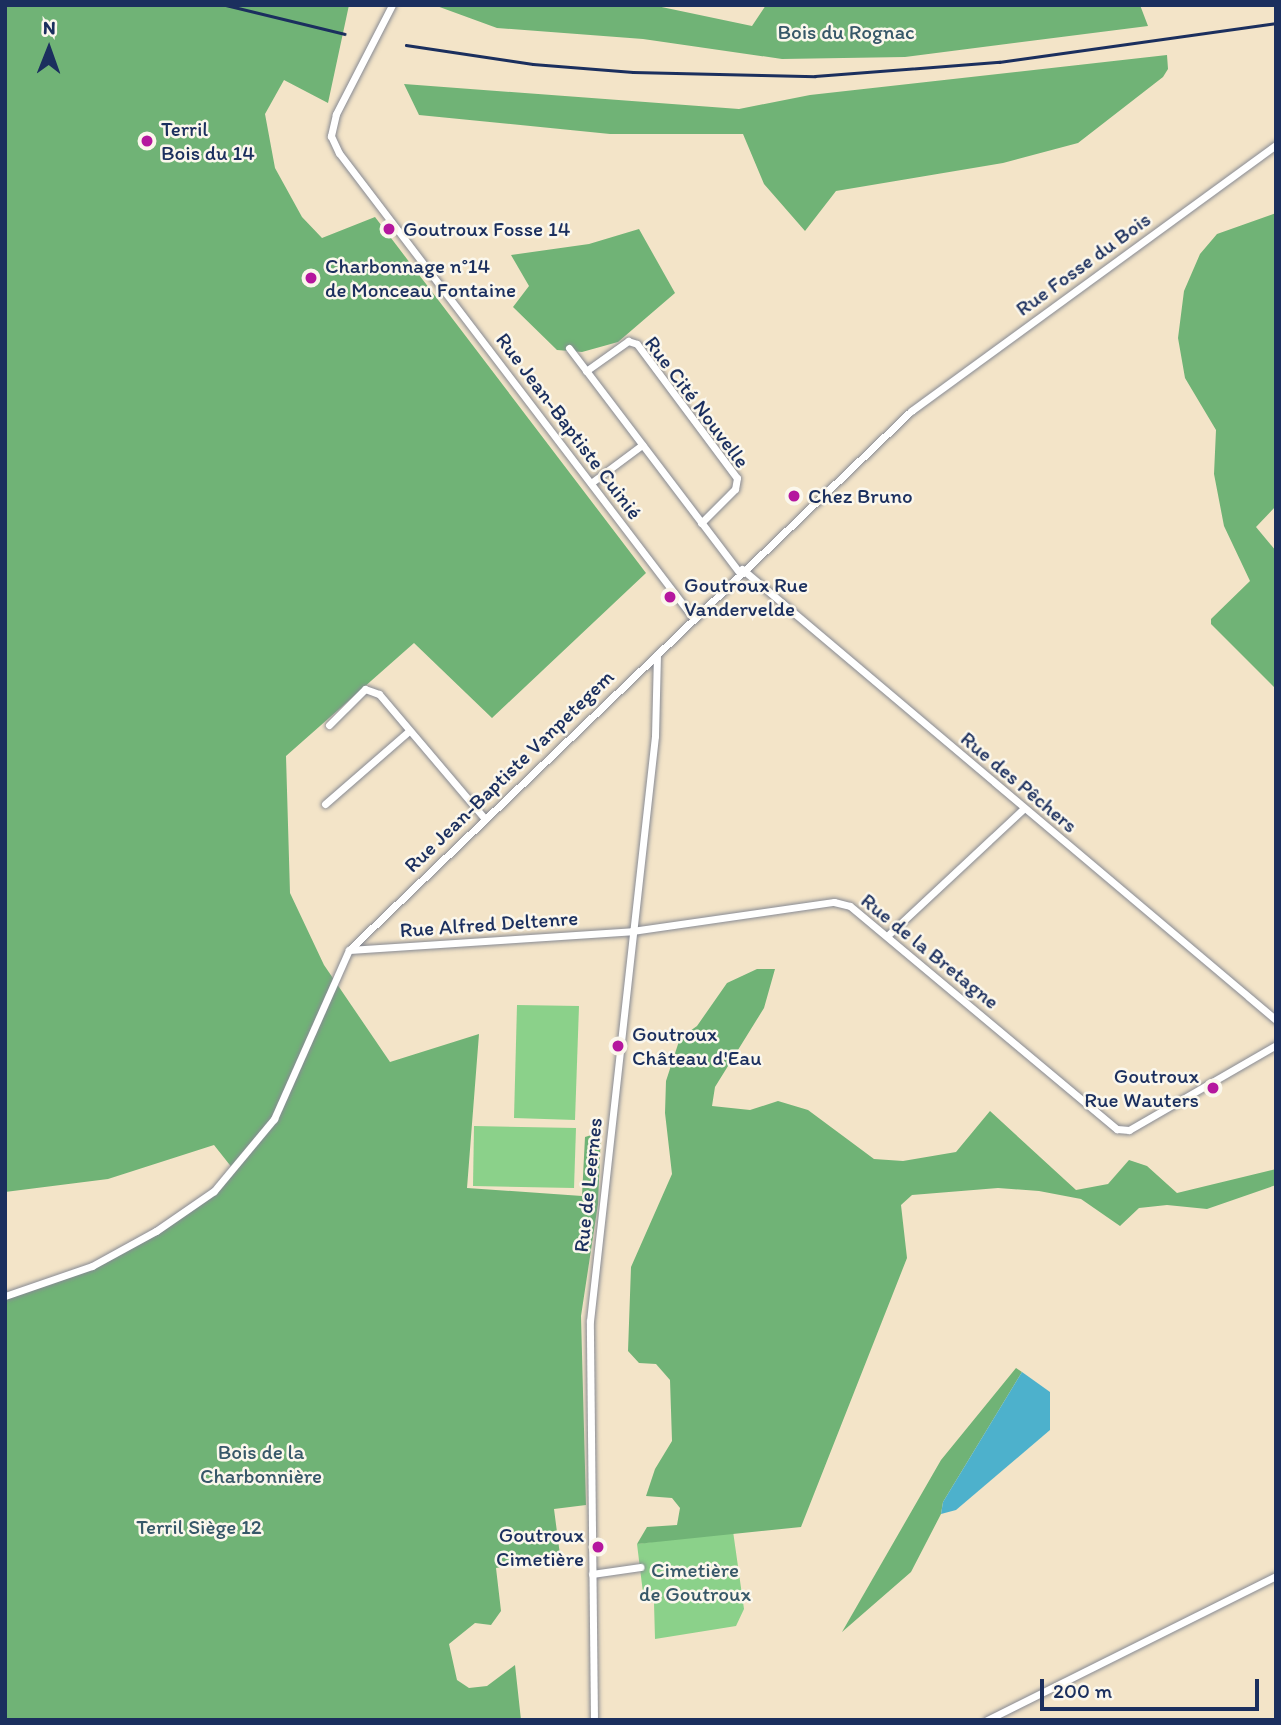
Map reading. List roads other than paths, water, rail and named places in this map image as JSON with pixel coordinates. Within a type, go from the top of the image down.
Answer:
[{"type":"street","name":"Rue Jean-Baptiste Cuinié","points":[[392,5],[336,114],[331,136],[339,153],[695,619]]},
{"type":"street","name":"Rue Fosse du Bois","points":[[741,570],[911,411],[1276,145]]},
{"type":"street","name":"Rue Cité Nouvelle","points":[[586,371],[628,341],[637,344],[737,478],[734,489],[701,523]]},
{"type":"street","points":[[569,348],[701,523],[741,570]]},
{"type":"street","points":[[591,483],[642,445]]},
{"type":"street","name":"Rue Jean-Baptiste Vanpetegem","points":[[349,950],[695,619],[741,570]]},
{"type":"street","name":"Rue des Pêchers","points":[[741,570],[1276,1020]]},
{"type":"street","name":"Rue de Leernes","points":[[594,1720],[590,1321],[655,736],[657,655]]},
{"type":"street","points":[[329,725],[365,689],[379,694],[485,820]]},
{"type":"street","points":[[325,804],[409,731]]},
{"type":"street","points":[[887,936],[1023,808]]},
{"type":"street","name":"Rue de la Bretagne","points":[[632,931],[834,902],[850,906],[1117,1129],[1129,1130],[1276,1045]]},
{"type":"street","name":"Rue Alfred Deltenre","points":[[349,950],[632,931]]},
{"type":"street","points":[[5,1296],[92,1266],[156,1231],[214,1191],[274,1119],[349,950]]},
{"type":"street","points":[[592,1574],[640,1567]]},
{"type":"street","points":[[986,1720],[1276,1576]]},
{"type":"water","points":[[1022,1372],[1050,1392],[1050,1430],[956,1510],[941,1514],[943,1502]]},
{"type":"railway","points":[[226,5],[345,34]]},
{"type":"railway","points":[[406,45],[533,64],[633,72],[815,76],[999,62],[1276,23]]},
{"type":"place","name":"Terril Bois du 14","points":[[147,141]]},
{"type":"place","name":"Goutroux Fosse 14","points":[[389,229]]},
{"type":"place","name":"Charbonnage n°14 de Monceau Fontaine","points":[[311,278]]},
{"type":"place","name":"Chez Bruno","points":[[794,496]]},
{"type":"place","name":"Goutroux Rue Vandervelde","points":[[670,597]]},
{"type":"place","name":"Goutroux Château d'Eau","points":[[618,1046]]},
{"type":"place","name":"Goutroux Rue Wauters","points":[[1213,1088]]},
{"type":"place","name":"Goutroux Cimetière","points":[[598,1547]]},
{"type":"park label","name":"Bois du Rognac","points":[[846,32]]},
{"type":"park label","name":"Bois de la Charbonnière","points":[[261,1464]]},
{"type":"park label","name":"Terril Siège 12","points":[[199,1527]]},
{"type":"park label","name":"Cimetière de Goutroux","points":[[695,1582]]}]
